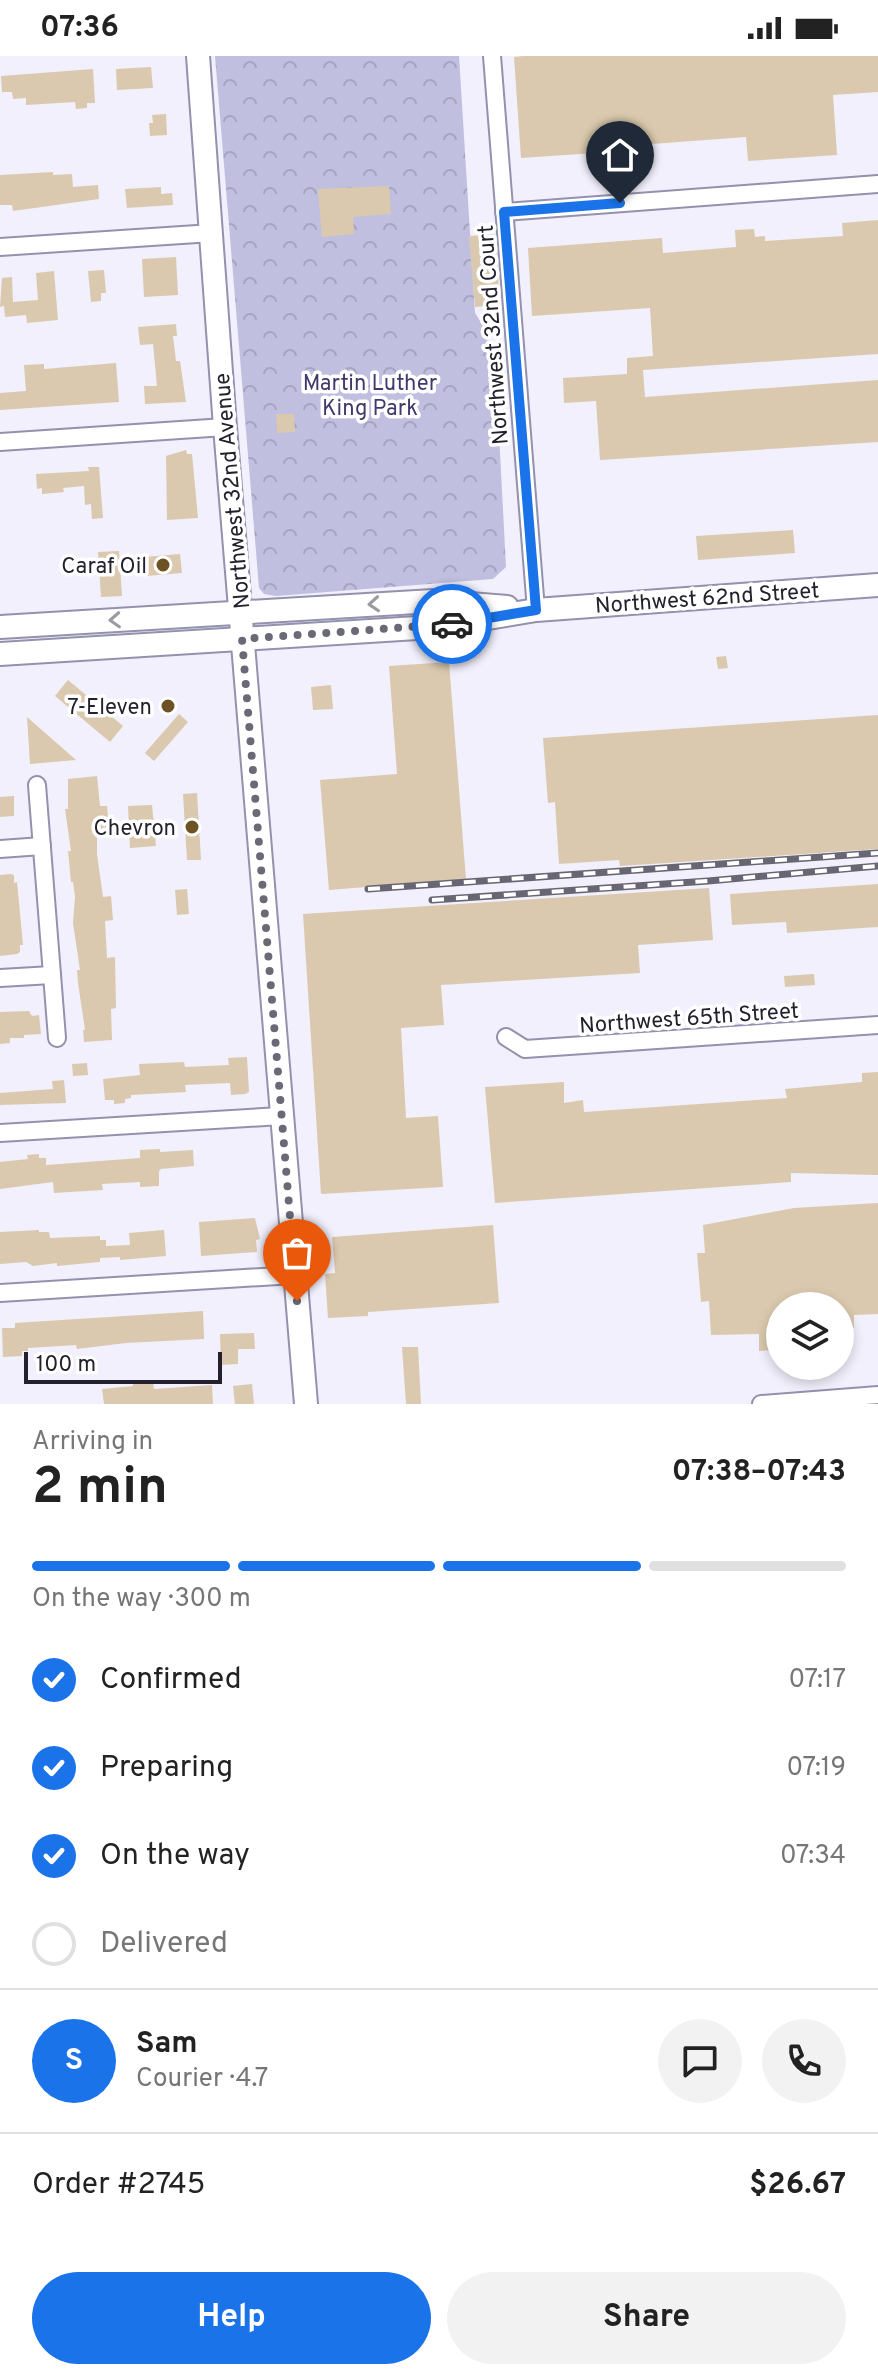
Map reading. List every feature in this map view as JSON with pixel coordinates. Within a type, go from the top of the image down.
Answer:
[{"type":"main road","name":"Northwest 32nd Avenue","points":[[198,56],[225,427],[306,1404]]},
{"type":"main road","name":"Northwest 62nd Street","points":[[0,654],[433,627],[536,610],[878,585]]},
{"type":"main road","name":"Northwest 62nd Street","points":[[0,627],[433,601],[536,610]]},
{"type":"street","name":"Northwest 32nd Court","points":[[492,56],[536,610]]},
{"type":"street","points":[[504,212],[878,184]]},
{"type":"street","points":[[0,247],[212,233]]},
{"type":"street","points":[[0,442],[225,427]]},
{"type":"street","points":[[37,785],[57,1038]]},
{"type":"street","points":[[0,849],[42,846]]},
{"type":"street","points":[[0,978],[52,975]]},
{"type":"street","name":"Northwest 65th Street","points":[[506,1037],[525,1049],[878,1025]]},
{"type":"street","points":[[0,1133],[281,1116]]},
{"type":"street","points":[[0,1293],[294,1275]]},
{"type":"street","points":[[761,1404],[878,1395]]},
{"type":"green space","name":"Martin Luther King Park","points":[[215,56],[459,56],[475,313],[487,332],[495,358],[506,567],[493,579],[276,596],[264,594],[259,588]]},
{"type":"building","points":[[878,56],[878,92],[833,95],[837,155],[748,161],[746,137],[625,146],[625,151],[521,158],[514,57]]},
{"type":"building","points":[[151,67],[153,88],[117,90],[116,69]]},
{"type":"building","points":[[93,69],[95,103],[87,103],[87,108],[76,109],[75,102],[26,105],[26,98],[13,99],[12,92],[2,92],[1,76]]},
{"type":"building","points":[[166,114],[167,135],[150,136],[152,115]]},
{"type":"building","points":[[53,172],[53,175],[72,174],[73,187],[98,185],[99,199],[13,211],[12,205],[0,205],[0,175]]},
{"type":"building","points":[[389,186],[391,214],[353,217],[354,234],[322,237],[318,189]]},
{"type":"building","points":[[161,187],[161,194],[172,193],[173,205],[127,208],[125,189]]},
{"type":"building","points":[[878,220],[878,354],[643,370],[645,397],[878,380],[878,442],[600,460],[596,401],[564,403],[563,378],[627,374],[627,358],[653,356],[650,308],[532,316],[528,248],[662,238],[663,253],[736,247],[735,230],[754,229],[755,237],[765,236],[765,241],[843,236],[842,223]]},
{"type":"building","points":[[495,234],[500,305],[475,307],[469,236]]},
{"type":"building","points":[[176,257],[178,295],[144,297],[142,259]]},
{"type":"building","points":[[104,270],[106,293],[101,293],[101,301],[91,302],[88,271]]},
{"type":"building","points":[[54,271],[58,320],[27,323],[26,315],[5,317],[4,306],[0,307],[2,278],[12,277],[13,302],[38,300],[36,273]]},
{"type":"building","points":[[176,324],[177,336],[173,336],[176,361],[180,361],[186,402],[145,404],[144,386],[157,386],[153,344],[140,345],[138,327]]},
{"type":"building","points":[[116,363],[119,402],[0,410],[0,393],[26,391],[24,365],[44,364],[44,369]]},
{"type":"building","points":[[276,414],[294,414],[295,432],[277,433]]},
{"type":"building","points":[[186,450],[187,454],[192,454],[198,518],[167,520],[166,456]]},
{"type":"building","points":[[88,467],[99,467],[103,518],[92,519],[91,504],[85,505],[84,486],[42,494],[42,488],[37,489],[36,474],[89,471]]},
{"type":"building","points":[[793,530],[795,553],[698,560],[696,536]]},
{"type":"building","points":[[119,551],[122,596],[101,597],[98,552]]},
{"type":"building","name":"Caraf Oil","points":[[180,554],[182,573],[146,576],[145,557]]},
{"type":"building","points":[[726,656],[728,668],[718,669],[716,657]]},
{"type":"building","points":[[449,662],[466,879],[329,890],[320,780],[397,774],[389,666]]},
{"type":"building","points":[[68,680],[123,726],[110,742],[55,696]]},
{"type":"building","points":[[331,685],[333,709],[313,710],[311,687]]},
{"type":"building","points":[[179,714],[188,722],[154,761],[145,753]]},
{"type":"building","points":[[878,715],[878,849],[620,866],[619,860],[559,864],[555,802],[548,803],[543,738]]},
{"type":"building","points":[[27,717],[76,760],[30,764]]},
{"type":"building","points":[[97,776],[100,806],[107,806],[109,828],[97,829],[97,854],[103,897],[111,896],[113,920],[105,921],[107,958],[115,957],[116,1008],[111,1009],[112,1040],[84,1042],[77,970],[80,970],[73,923],[75,897],[65,809],[68,809],[68,779]]},
{"type":"building","name":"Chevron","points":[[197,793],[201,860],[187,860],[183,794]]},
{"type":"building","points":[[14,796],[14,816],[0,817],[0,797]]},
{"type":"building","points":[[152,805],[156,846],[130,848],[128,806]]},
{"type":"building","points":[[0,875],[14,875],[14,883],[17,882],[23,945],[20,945],[17,954],[0,956]]},
{"type":"building","points":[[878,884],[878,927],[787,933],[786,922],[732,925],[730,894]]},
{"type":"building","points":[[709,888],[713,940],[638,945],[640,973],[441,985],[444,1025],[401,1028],[406,1118],[438,1116],[443,1187],[321,1194],[303,914]]},
{"type":"building","points":[[187,889],[189,914],[177,915],[175,890]]},
{"type":"building","points":[[814,974],[815,985],[785,987],[784,976]]},
{"type":"building","points":[[29,1011],[32,1016],[39,1015],[41,1034],[10,1038],[10,1043],[0,1044],[0,1012]]},
{"type":"building","points":[[247,1057],[249,1092],[245,1094],[231,1095],[230,1083],[185,1085],[186,1092],[131,1095],[125,1103],[114,1104],[114,1100],[105,1100],[103,1079],[140,1075],[139,1064],[184,1062],[185,1067],[229,1065],[228,1058]]},
{"type":"building","points":[[87,1063],[88,1075],[73,1076],[72,1064]]},
{"type":"building","points":[[878,1072],[878,1175],[791,1173],[791,1182],[495,1203],[485,1087],[564,1082],[564,1103],[583,1100],[584,1112],[787,1098],[785,1089],[862,1082],[862,1073]]},
{"type":"building","points":[[64,1080],[66,1103],[0,1105],[0,1093],[53,1089],[52,1081]]},
{"type":"building","points":[[160,1149],[160,1152],[193,1150],[194,1166],[161,1169],[159,1186],[140,1187],[140,1182],[102,1184],[103,1190],[54,1193],[53,1182],[0,1189],[0,1162],[28,1159],[27,1155],[39,1154],[39,1158],[46,1158],[46,1165],[140,1158],[140,1150]]},
{"type":"building","points":[[878,1203],[878,1314],[854,1315],[854,1292],[766,1292],[766,1351],[759,1351],[759,1334],[711,1335],[709,1301],[701,1302],[697,1253],[705,1253],[703,1225],[794,1208]]},
{"type":"building","points":[[255,1218],[260,1239],[256,1240],[257,1252],[201,1256],[199,1222]]},
{"type":"building","points":[[493,1225],[499,1303],[368,1312],[368,1316],[328,1318],[325,1274],[335,1273],[332,1237]]},
{"type":"building","points":[[164,1230],[166,1256],[120,1260],[120,1257],[100,1258],[100,1262],[57,1266],[57,1263],[33,1266],[26,1262],[0,1264],[0,1232],[49,1232],[50,1238],[100,1236],[100,1240],[106,1240],[106,1246],[130,1245],[129,1233]]},
{"type":"building","points":[[203,1311],[204,1339],[77,1349],[76,1345],[28,1348],[28,1351],[22,1351],[22,1356],[3,1357],[2,1328],[15,1328],[15,1323]]},
{"type":"building","points":[[254,1333],[255,1349],[238,1349],[238,1364],[221,1365],[220,1334]]},
{"type":"building","points":[[402,1347],[418,1347],[421,1404],[406,1404]]},
{"type":"building","points":[[153,1380],[154,1389],[212,1385],[213,1404],[104,1404],[102,1389],[133,1386],[133,1381]]},
{"type":"building","points":[[252,1384],[254,1404],[235,1404],[233,1386]]},
{"type":"railway","points":[[368,889],[878,853]]},
{"type":"railway","points":[[432,900],[878,866]]},
{"type":"way so far","points":[[297,1301],[242,639],[452,624]]},
{"type":"place","name":"Caraf Oil","points":[[163,565]]},
{"type":"place","name":"7-Eleven","points":[[168,706]]},
{"type":"place","name":"Chevron","points":[[192,827]]},
{"type":"route","points":[[452,624],[536,610],[504,212],[620,203]]}]
